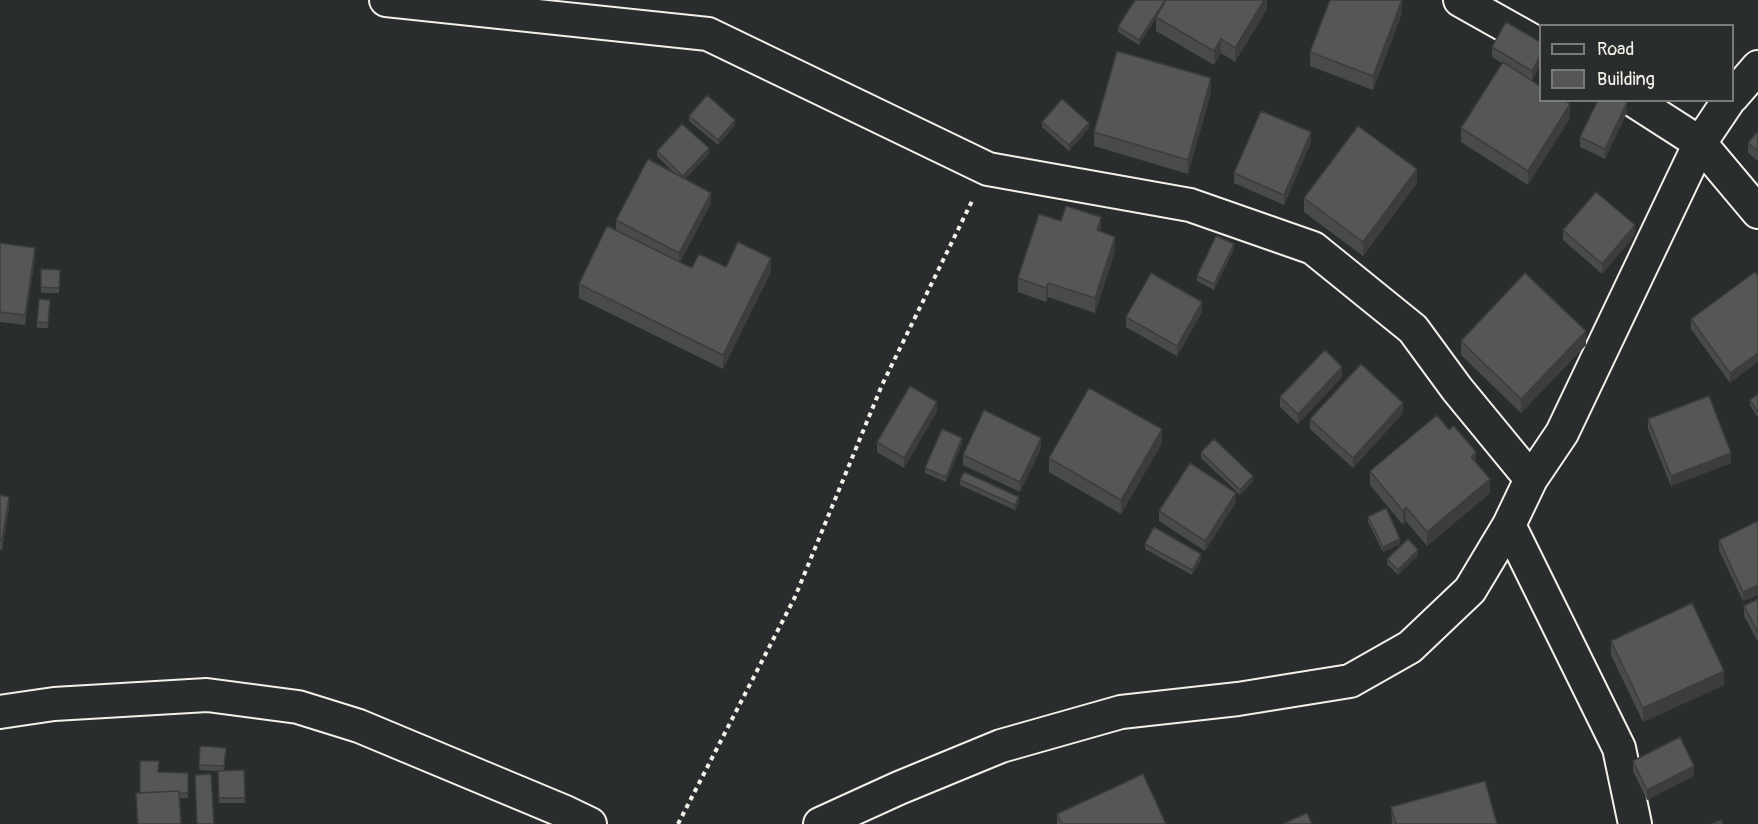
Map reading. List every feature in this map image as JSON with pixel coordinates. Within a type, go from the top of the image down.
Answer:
[{"type":"street","points":[[386,0],[708,34],[988,169],[1190,205],[1313,248],[1413,328],[1457,389],[1531,478]]},
{"type":"street","points":[[1460,0],[1539,44]]},
{"type":"street","points":[[1734,94],[1758,66]]},
{"type":"street","points":[[1636,102],[1700,143],[1758,212]]},
{"type":"street","points":[[820,824],[898,788],[1001,746],[1121,712],[1238,699],[1350,681],[1410,647],[1470,590],[1509,525],[1531,478],[1562,433],[1700,143],[1728,102]]},
{"type":"street","points":[[1509,525],[1619,748],[1635,824]]},
{"type":"street","points":[[0,712],[54,704],[207,695],[298,707],[359,726],[590,824]]},
{"type":"path","points":[[678,824],[795,597],[882,385],[988,169]]},
{"type":"building","points":[[1135,0],[1165,0],[1139,40],[1118,27]]},
{"type":"building","points":[[1166,0],[1264,0],[1235,48],[1221,39],[1214,51],[1156,17]]},
{"type":"building","points":[[1330,0],[1402,0],[1373,76],[1310,52]]},
{"type":"building","points":[[1506,22],[1539,41],[1539,58],[1532,71],[1492,47]]},
{"type":"building","points":[[1117,51],[1211,78],[1188,160],[1094,132]]},
{"type":"building","points":[[1503,62],[1539,85],[1539,102],[1567,102],[1570,104],[1528,171],[1461,128]]},
{"type":"building","points":[[707,95],[735,120],[718,140],[689,116]]},
{"type":"building","points":[[1062,99],[1089,123],[1069,145],[1042,122]]},
{"type":"building","points":[[1597,102],[1627,102],[1605,149],[1580,137]]},
{"type":"building","points":[[1261,111],[1311,132],[1284,195],[1234,173]]},
{"type":"building","points":[[682,124],[709,148],[683,176],[657,151]]},
{"type":"building","points":[[1358,126],[1417,169],[1363,242],[1304,198]]},
{"type":"building","points":[[1758,131],[1758,151],[1748,143]]},
{"type":"building","points":[[648,159],[711,193],[679,253],[616,220]]},
{"type":"building","points":[[1596,192],[1635,225],[1602,264],[1563,230]]},
{"type":"building","points":[[1066,206],[1101,217],[1097,230],[1115,237],[1095,298],[1048,283],[1046,288],[1018,278],[1039,214],[1061,221]]},
{"type":"building","points":[[607,226],[692,268],[699,254],[726,267],[738,242],[771,258],[723,355],[579,284]]},
{"type":"building","points":[[1216,236],[1234,244],[1214,284],[1197,276]]},
{"type":"building","points":[[0,243],[35,248],[25,315],[0,312]]},
{"type":"building","points":[[41,269],[60,270],[59,288],[41,287]]},
{"type":"building","points":[[1755,272],[1758,276],[1758,353],[1730,373],[1691,319]]},
{"type":"building","points":[[1151,273],[1202,302],[1177,346],[1126,317]]},
{"type":"building","points":[[1525,273],[1586,331],[1521,399],[1461,341]]},
{"type":"building","points":[[39,299],[50,300],[48,323],[37,322]]},
{"type":"building","points":[[1325,350],[1342,367],[1298,414],[1280,397]]},
{"type":"building","points":[[1361,364],[1403,403],[1353,458],[1310,419]]},
{"type":"building","points":[[910,386],[937,402],[904,458],[877,442]]},
{"type":"building","points":[[1089,388],[1162,429],[1121,500],[1049,458]]},
{"type":"building","points":[[1758,394],[1758,412],[1750,400]]},
{"type":"building","points":[[1709,396],[1731,453],[1671,476],[1648,419]]},
{"type":"building","points":[[984,410],[1041,438],[1020,482],[963,455]]},
{"type":"building","points":[[1437,415],[1449,430],[1454,426],[1476,452],[1471,457],[1490,479],[1427,532],[1406,507],[1403,511],[1370,471]]},
{"type":"building","points":[[942,429],[962,438],[946,477],[925,468]]},
{"type":"building","points":[[1214,439],[1253,476],[1240,490],[1201,452]]},
{"type":"building","points":[[1190,463],[1236,493],[1205,541],[1159,511]]},
{"type":"building","points":[[964,472],[1019,497],[1015,505],[960,480]]},
{"type":"building","points":[[0,495],[9,497],[2,540],[0,540]]},
{"type":"building","points":[[1386,508],[1400,539],[1383,547],[1368,517]]},
{"type":"building","points":[[1758,521],[1758,585],[1743,592],[1719,540]]},
{"type":"building","points":[[1154,527],[1201,554],[1192,570],[1145,544]]},
{"type":"building","points":[[1408,539],[1418,550],[1398,570],[1387,559]]},
{"type":"building","points":[[1758,599],[1758,632],[1744,606]]},
{"type":"building","points":[[1692,603],[1724,671],[1643,708],[1611,641]]},
{"type":"building","points":[[1680,737],[1694,766],[1647,790],[1633,761]]},
{"type":"building","points":[[200,746],[226,748],[224,766],[199,765]]},
{"type":"building","points":[[140,761],[159,761],[158,772],[188,773],[188,793],[179,793],[179,791],[140,793]]},
{"type":"building","points":[[244,770],[245,798],[219,798],[218,771]]},
{"type":"building","points":[[211,774],[214,824],[197,824],[195,775]]},
{"type":"building","points":[[1143,774],[1166,824],[1062,824],[1057,814]]},
{"type":"building","points":[[1485,781],[1497,824],[1396,824],[1391,807]]},
{"type":"building","points":[[179,791],[181,824],[138,824],[136,793]]},
{"type":"building","points":[[1307,813],[1312,824],[1283,824]]}]
